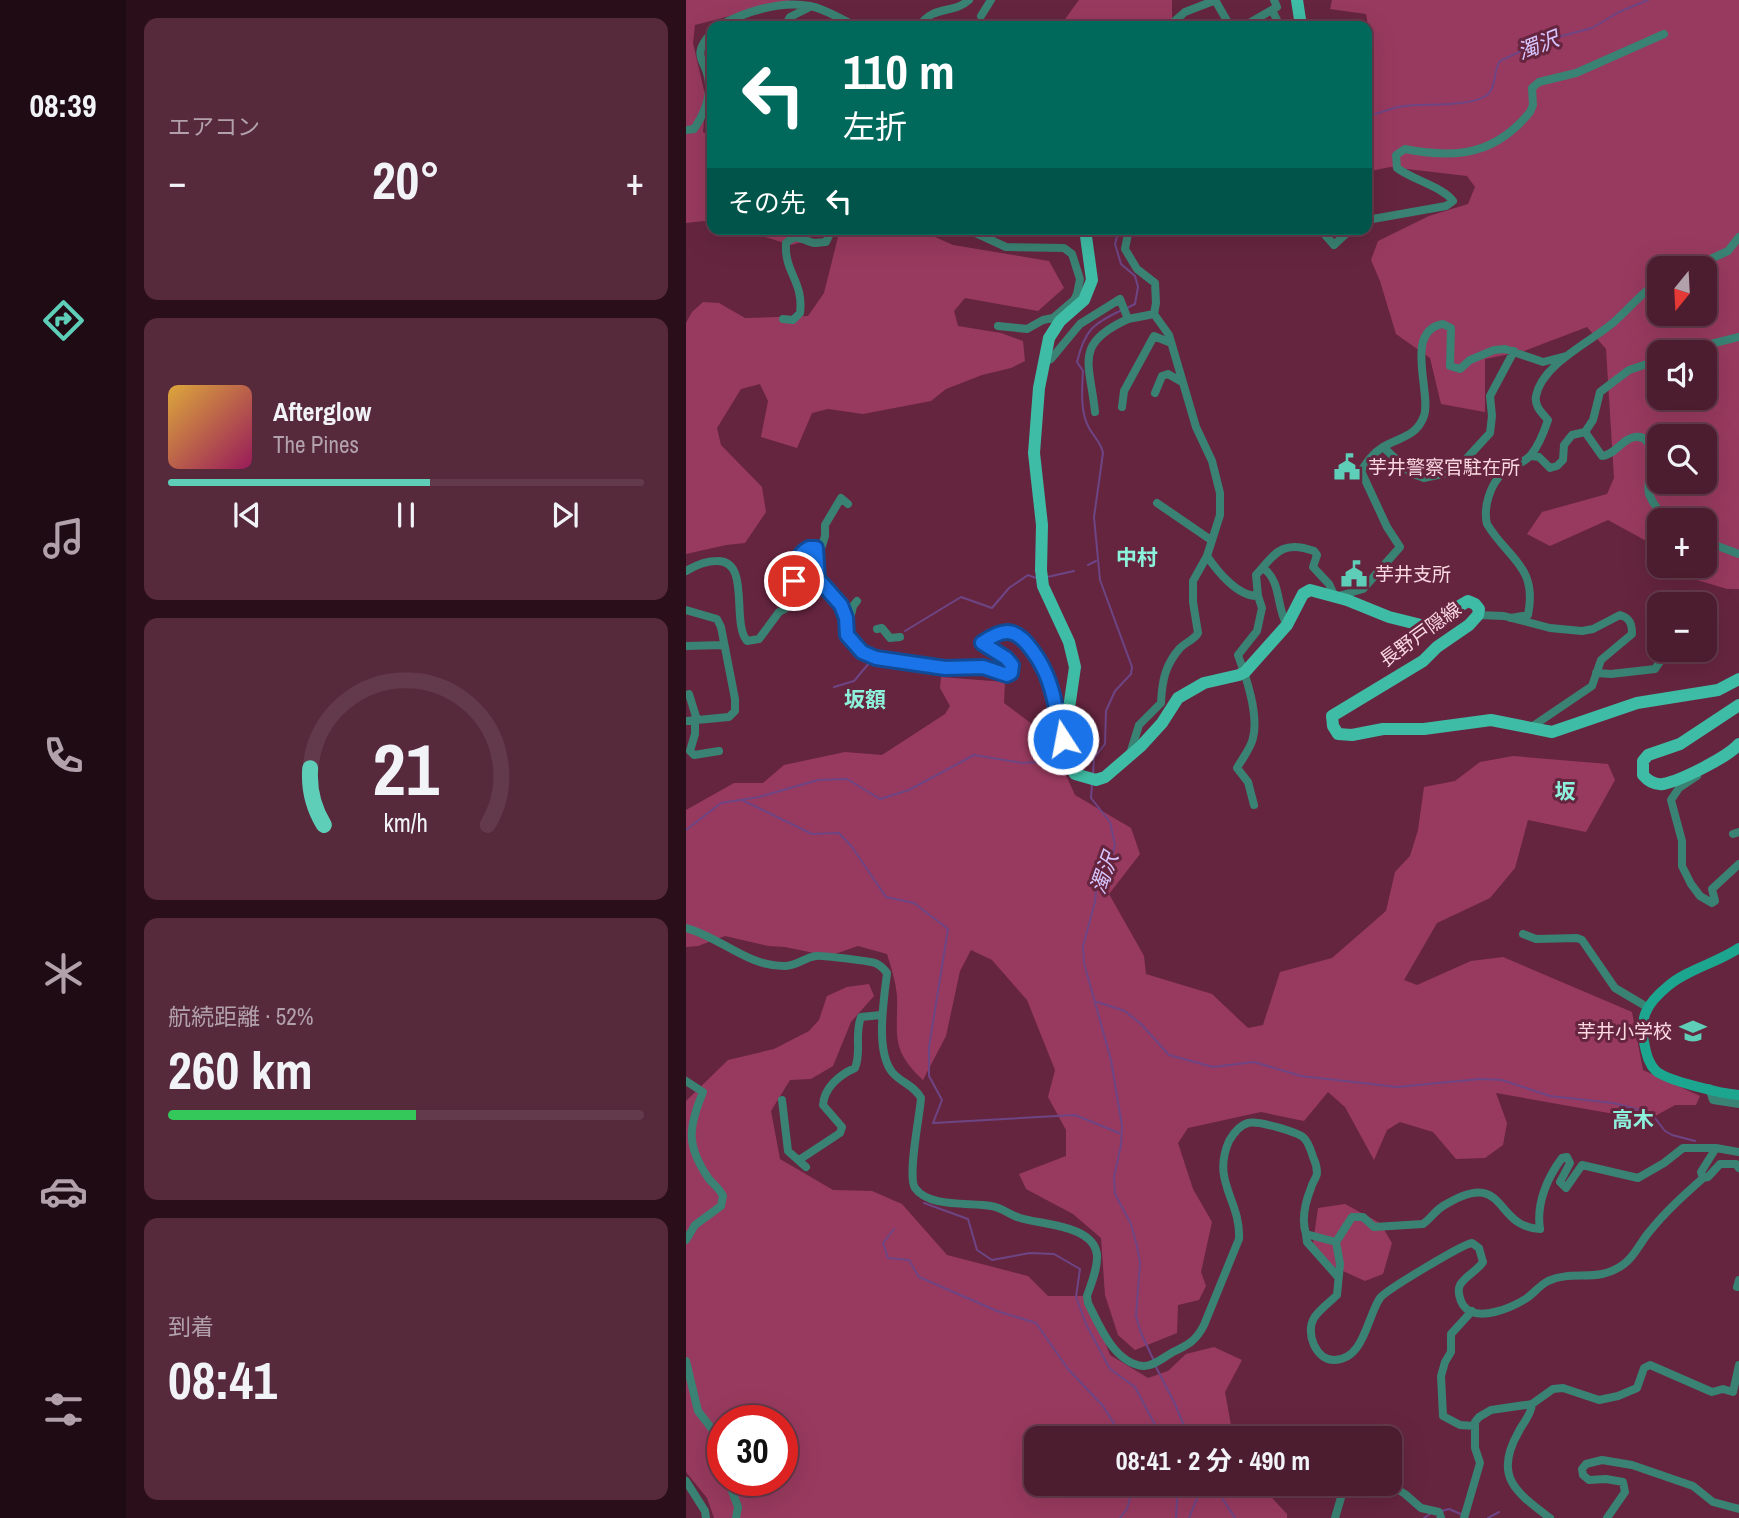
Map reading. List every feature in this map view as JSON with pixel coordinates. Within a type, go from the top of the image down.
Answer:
[{"type":"main road","points":[[1297,0],[1300,21]]},
{"type":"main road","points":[[1086,235],[1093,280],[1090,290],[1077,307],[1055,321],[1049,338],[1042,364],[1034,453],[1042,525],[1043,586],[1069,642],[1075,667],[1067,722],[1068,754],[1075,774],[1096,780],[1105,777],[1142,746],[1162,723],[1178,698],[1188,690],[1245,672]]},
{"type":"main road","name":"長野戸隠線","points":[[1245,672],[1287,625],[1303,594],[1317,590],[1389,617],[1425,626],[1468,601],[1479,609],[1478,615],[1469,625],[1423,661],[1332,716],[1333,726],[1338,734],[1352,735],[1384,729],[1424,729],[1491,720],[1552,732],[1637,703],[1718,690],[1739,679]]},
{"type":"main road","points":[[1739,705],[1680,744],[1648,755],[1643,761],[1642,771],[1646,779],[1662,784],[1716,761],[1739,744]]},
{"type":"main road","points":[[1739,947],[1682,976],[1667,987],[1647,1007],[1641,1026],[1648,1060],[1657,1072],[1675,1081],[1739,1095]]},
{"type":"street","points":[[924,21],[932,13],[956,8],[970,0]]},
{"type":"street","points":[[981,16],[990,0]]},
{"type":"street","points":[[1174,21],[1185,12],[1215,0],[1227,21]]},
{"type":"street","points":[[1253,21],[1278,7],[1274,0]]},
{"type":"street","points":[[730,21],[779,5],[810,6],[844,21]]},
{"type":"street","points":[[788,21],[810,6]]},
{"type":"street","points":[[1272,10],[1278,21]]},
{"type":"street","points":[[1372,219],[1438,208],[1453,201],[1446,194],[1413,179],[1397,168],[1396,155],[1405,149],[1452,155],[1468,153],[1492,144],[1530,112],[1533,105],[1532,88],[1539,82],[1576,73],[1664,34]]},
{"type":"street","points":[[707,39],[700,49],[700,55],[707,77]]},
{"type":"street","points":[[686,130],[694,129],[701,119],[707,99]]},
{"type":"street","points":[[783,319],[793,320],[800,313],[802,298],[787,265],[786,243],[792,237],[800,236],[813,243],[826,242],[829,235]]},
{"type":"street","points":[[980,235],[1006,247],[1064,248],[1072,254],[1080,279],[1074,300],[1055,321],[1043,320],[1027,329],[998,326]]},
{"type":"street","points":[[1128,235],[1125,249],[1128,257],[1137,269],[1155,283],[1154,314],[1169,335],[1196,427],[1212,461],[1220,493],[1220,515],[1207,556],[1193,581],[1198,633],[1183,645],[1166,667],[1161,703],[1139,725],[1130,754]]},
{"type":"street","points":[[1325,235],[1334,245],[1345,235]]},
{"type":"street","points":[[1716,256],[1727,251],[1739,237]]},
{"type":"street","points":[[1511,618],[1528,615],[1532,597],[1521,565],[1491,530],[1485,516],[1496,481],[1504,472],[1531,456],[1543,435],[1548,419],[1536,405],[1535,397],[1544,378],[1566,356],[1601,332],[1647,290]]},
{"type":"street","points":[[1042,364],[1051,359],[1080,324],[1120,299],[1127,316]]},
{"type":"street","points":[[1095,412],[1092,381],[1087,364],[1094,340],[1127,316],[1154,314]]},
{"type":"street","points":[[1254,805],[1248,782],[1237,768],[1253,739],[1254,720],[1245,672],[1238,655],[1257,631],[1262,608],[1256,575],[1269,557],[1281,549],[1304,547],[1317,555],[1313,567],[1329,584],[1335,597],[1363,589],[1400,547],[1375,504],[1361,471],[1368,459],[1383,447],[1414,433],[1424,416],[1426,406],[1421,378],[1422,355],[1424,336],[1430,328],[1443,324],[1451,328],[1450,366],[1455,369],[1460,369],[1470,360],[1494,350],[1514,351],[1543,362],[1566,356]]},
{"type":"street","points":[[1122,407],[1124,391],[1154,336],[1171,343]]},
{"type":"street","points":[[1717,342],[1739,337]]},
{"type":"street","points":[[1383,447],[1411,472],[1424,478],[1455,471],[1490,433],[1490,396],[1514,351]]},
{"type":"street","points":[[1531,456],[1539,457],[1550,468],[1557,466],[1563,460],[1564,445],[1572,435],[1586,432],[1593,420],[1600,391],[1629,370],[1647,364]]},
{"type":"street","points":[[1155,393],[1162,376],[1168,374],[1182,382]]},
{"type":"street","points":[[1586,432],[1602,456],[1608,456],[1632,437],[1646,441],[1651,450],[1648,488],[1650,496],[1660,508]]},
{"type":"street","points":[[686,571],[697,564],[711,561],[730,564],[737,575],[741,629],[747,641],[759,639],[779,612],[785,609],[794,581],[796,562],[803,552],[816,548],[821,550],[825,525],[841,498],[848,504]]},
{"type":"street","points":[[1157,503],[1211,540]]},
{"type":"street","points":[[1717,546],[1739,554]]},
{"type":"street","points":[[816,548],[818,579],[841,605],[847,632],[862,652],[876,658],[945,668],[983,667],[1007,675],[1011,673],[1012,665],[982,643],[1004,632],[1022,636],[1049,676],[1068,754]]},
{"type":"street","points":[[1207,556],[1244,594],[1258,596]]},
{"type":"street","points":[[1263,568],[1270,573],[1274,582],[1287,625]]},
{"type":"street","points":[[847,632],[856,601]]},
{"type":"street","points":[[686,610],[717,619],[721,627],[735,699],[735,711],[729,717],[693,720]]},
{"type":"street","points":[[1478,615],[1582,631],[1593,629],[1619,615],[1626,617],[1631,623],[1632,634],[1601,660],[1592,686],[1530,728]]},
{"type":"street","points":[[877,629],[882,628],[890,638],[900,636]]},
{"type":"street","points":[[686,646],[724,645]]},
{"type":"street","points":[[1596,673],[1655,669],[1660,662]]},
{"type":"street","points":[[689,694],[695,734],[690,751],[694,755],[719,751]]},
{"type":"street","points":[[1716,761],[1716,767],[1679,788],[1671,800],[1682,841],[1682,866],[1690,884],[1700,896],[1712,903],[1712,889],[1739,864]]},
{"type":"street","points":[[686,928],[750,959],[776,965],[789,967],[815,956],[875,963],[887,974],[881,1015],[888,1064],[892,1073],[914,1087],[921,1098],[913,1167],[916,1189],[926,1196],[956,1205],[993,1206],[1020,1218],[1055,1225],[1091,1240],[1097,1256],[1087,1296],[1088,1303],[1107,1341],[1131,1361],[1143,1366],[1153,1363],[1190,1345],[1199,1337],[1240,1239],[1236,1209],[1223,1179],[1225,1153],[1230,1139],[1238,1129],[1248,1123],[1258,1123],[1299,1134],[1307,1140],[1317,1173],[1306,1201],[1303,1226],[1307,1242],[1338,1277]]},
{"type":"street","points":[[1523,934],[1536,939],[1581,940],[1615,988],[1647,1007]]},
{"type":"street","points":[[799,1160],[840,1133],[842,1126],[823,1105],[824,1095],[839,1077],[855,1068],[858,1055],[856,1038],[861,1017],[881,1015]]},
{"type":"street","points":[[686,1081],[703,1092],[692,1120],[689,1140],[693,1156],[723,1196],[722,1206],[695,1226],[686,1240]]},
{"type":"street","points":[[1709,1088],[1713,1100],[1739,1104]]},
{"type":"street","points":[[782,1100],[788,1151],[806,1167]]},
{"type":"street","points":[[1739,1152],[1716,1148],[1683,1148],[1638,1178],[1582,1166],[1566,1188],[1560,1182],[1570,1163],[1567,1157],[1562,1158],[1552,1172],[1538,1209],[1540,1230],[1530,1229],[1520,1223],[1489,1194],[1482,1191],[1471,1192],[1438,1209],[1433,1217],[1423,1224],[1374,1227],[1363,1217],[1352,1217],[1336,1242],[1340,1264],[1337,1295],[1314,1318],[1314,1344],[1324,1359],[1342,1359],[1356,1348],[1381,1297],[1396,1284],[1464,1244],[1472,1243],[1479,1248],[1483,1262],[1461,1284],[1459,1290],[1462,1303],[1480,1314],[1526,1298],[1546,1282],[1564,1276],[1599,1276],[1611,1272],[1630,1259],[1648,1232],[1670,1208],[1720,1164],[1735,1164],[1739,1167]]},
{"type":"street","points":[[1703,1178],[1701,1172],[1716,1148]]},
{"type":"street","points":[[1306,1234],[1336,1242]]},
{"type":"street","points":[[1739,1280],[1739,1287]]},
{"type":"street","points":[[1472,1311],[1451,1334],[1451,1352],[1441,1376],[1441,1405],[1443,1416],[1460,1425],[1475,1426]]},
{"type":"street","points":[[686,1361],[698,1411],[707,1423]]},
{"type":"street","points":[[1464,1518],[1480,1463],[1475,1448],[1475,1426],[1479,1417],[1491,1410],[1532,1404],[1553,1389],[1563,1388],[1599,1400],[1618,1396],[1637,1388],[1644,1368],[1650,1365],[1713,1392],[1723,1389],[1733,1392],[1739,1366]]},
{"type":"street","points":[[1532,1404],[1531,1413],[1514,1439],[1508,1458],[1508,1469],[1511,1483],[1519,1494],[1550,1518]]},
{"type":"street","points":[[1607,1518],[1626,1492],[1623,1482],[1589,1480],[1583,1475],[1582,1469],[1587,1464],[1602,1460],[1632,1465],[1693,1486],[1713,1502],[1739,1509]]},
{"type":"street","points":[[686,1481],[705,1511],[706,1518]]},
{"type":"street","points":[[1402,1492],[1421,1508],[1439,1511],[1441,1518]]},
{"type":"street","points":[[734,1496],[738,1507],[736,1518]]},
{"type":"street","points":[[1335,1518],[1341,1496]]},
{"type":"shaded area","points":[[686,0],[792,0],[695,25],[693,43],[706,99],[703,132],[707,134],[707,222],[686,223]]},
{"type":"shaded area","points":[[1079,0],[1172,0],[1172,21],[1064,21]]},
{"type":"shaded area","points":[[1332,0],[1739,0],[1739,589],[1727,589],[1690,578],[1717,578],[1717,508],[1647,508],[1647,541],[1608,520],[1550,546],[1527,534],[1542,512],[1607,494],[1614,478],[1606,349],[1587,327],[1524,351],[1485,359],[1485,412],[1441,404],[1430,358],[1396,334],[1371,260],[1378,241],[1429,216],[1468,204],[1475,187],[1467,176],[1390,167],[1372,171],[1372,21],[1367,21],[1366,14],[1330,9]]},
{"type":"shaded area","points":[[758,235],[807,235],[803,242],[791,245]]},
{"type":"shaded area","points":[[838,235],[930,235],[953,245],[1049,261],[1064,288],[1038,311],[965,298],[954,311],[958,326],[1001,333],[1023,341],[1025,361],[946,389],[931,401],[863,414],[828,409],[812,413],[797,448],[761,437],[768,401],[760,384],[741,389],[717,428],[721,445],[762,487],[766,512],[745,543],[686,554],[686,323],[692,312],[703,302],[719,303],[745,318],[808,316],[824,293]]},
{"type":"shaded area","points":[[941,677],[1005,682],[1004,703],[1048,736],[1075,795],[1131,828],[1140,854],[1109,894],[1144,956],[1146,974],[1212,994],[1248,1028],[1263,1025],[1280,972],[1332,958],[1386,911],[1395,872],[1410,856],[1418,830],[1424,787],[1455,781],[1480,762],[1513,756],[1608,764],[1615,780],[1586,832],[1528,820],[1515,868],[1490,898],[1437,923],[1404,980],[1417,985],[1471,961],[1503,957],[1632,1012],[1643,1070],[1700,1096],[1696,1105],[1675,1105],[1648,1120],[1496,1093],[1507,1123],[1503,1145],[1485,1158],[1456,1159],[1433,1132],[1400,1122],[1387,1130],[1374,1160],[1345,1107],[1328,1092],[1304,1121],[1261,1112],[1188,1128],[1178,1143],[1193,1189],[1212,1222],[1201,1272],[1206,1286],[1199,1300],[1178,1305],[1177,1333],[1135,1350],[1118,1335],[1105,1295],[1101,1238],[1073,1214],[1026,1189],[1019,1174],[1066,1156],[1066,1130],[1048,1097],[1055,1070],[1027,1000],[992,960],[971,950],[960,971],[946,1036],[923,1080],[905,1059],[898,1041],[896,991],[887,954],[858,946],[829,956],[725,936],[698,946],[686,947],[686,810],[734,783],[763,783],[784,765],[845,752],[882,755],[945,714],[950,706],[940,688]]},
{"type":"shaded area","points":[[869,984],[874,996],[851,1022],[833,1066],[811,1079],[790,1080],[771,1111],[780,1159],[833,1190],[872,1191],[902,1204],[947,1255],[1028,1276],[1048,1296],[1087,1296],[1110,1355],[1148,1378],[1168,1371],[1186,1354],[1214,1347],[1242,1360],[1225,1392],[1231,1426],[1024,1426],[1024,1496],[1270,1496],[1287,1514],[1287,1518],[714,1518],[707,1498],[686,1472],[686,1101],[728,1060],[774,1049],[809,1031],[819,1020],[827,996],[847,987]]},
{"type":"shaded area","points":[[1345,1204],[1380,1223],[1392,1243],[1383,1274],[1365,1281],[1321,1261],[1313,1243],[1318,1208]]},
{"type":"waterway","name":"濁沢","points":[[1372,115],[1404,106],[1463,103],[1484,97],[1492,88],[1500,61],[1543,41],[1592,28],[1619,12],[1648,0]]},
{"type":"waterway","name":"濁沢","points":[[1117,235],[1115,244],[1121,264],[1135,276],[1138,287],[1135,304],[1127,308]]},
{"type":"waterway","name":"濁沢","points":[[1093,774],[1094,758],[1105,744],[1106,711],[1115,691],[1131,674],[1132,667],[1100,580],[1094,517],[1103,453],[1084,415],[1083,371],[1077,362],[1083,342],[1091,329],[1122,310]]},
{"type":"waterway","points":[[1088,565],[1096,561]]},
{"type":"waterway","points":[[1047,577],[1074,571]]},
{"type":"waterway","points":[[905,631],[961,597],[992,608],[1009,588],[1028,575],[1036,578]]},
{"type":"waterway","points":[[834,687],[854,681],[870,662]]},
{"type":"waterway","points":[[686,830],[721,803],[759,797],[818,780],[847,779],[880,799],[909,790],[974,755],[1022,763],[1066,760]]},
{"type":"waterway","points":[[1075,760],[1094,758]]},
{"type":"waterway","name":"濁沢","points":[[1092,783],[1091,798],[1110,822],[1115,845],[1096,891],[1083,946],[1084,963],[1111,1060],[1122,1126],[1114,1177],[1115,1194],[1131,1224],[1140,1263],[1136,1316],[1154,1361]]},
{"type":"waterway","points":[[742,800],[812,834],[839,833],[852,847],[886,897],[914,903],[948,929],[929,1047],[929,1076],[942,1100],[933,1123],[1075,1115],[1119,1133]]},
{"type":"waterway","points":[[1097,1002],[1125,1011],[1141,1024],[1169,1055],[1213,1067],[1254,1062],[1301,1076],[1397,1087],[1480,1079],[1502,1080],[1550,1096],[1613,1103],[1651,1113],[1665,1131],[1695,1141]]},
{"type":"waterway","points":[[924,1203],[968,1219],[977,1250],[992,1260],[1030,1253],[1054,1254],[1080,1269],[1076,1297],[1086,1324],[1110,1369],[1135,1387],[1156,1426]]},
{"type":"waterway","points":[[894,1229],[883,1243],[888,1258],[909,1260],[919,1277],[997,1311],[1036,1323],[1068,1369],[1103,1406],[1116,1426]]},
{"type":"waterway","name":"濁沢","points":[[1156,1367],[1184,1426]]},
{"type":"waterway","points":[[1120,1518],[1127,1509],[1131,1496]]},
{"type":"waterway","points":[[1176,1518],[1177,1496]]},
{"type":"waterway","points":[[1189,1518],[1198,1496]]},
{"type":"waterway","name":"濁沢","points":[[1221,1496],[1235,1518]]},
{"type":"waterway","points":[[1442,1511],[1449,1509],[1463,1515]]},
{"type":"waterway","points":[[1488,1518],[1499,1512]]},
{"type":"waterway","points":[[1424,1518],[1430,1514]]},
{"type":"place","name":"芋井警察官駐在所","points":[[1347,467]]},
{"type":"place","name":"芋井支所","points":[[1354,574]]},
{"type":"place","name":"芋井小学校","points":[[1693,1031]]},
{"type":"district","name":"中村","points":[[1137,557]]},
{"type":"district","name":"坂額","points":[[865,699]]},
{"type":"district","name":"坂","points":[[1565,791]]},
{"type":"district","name":"高木","points":[[1633,1119]]},
{"type":"route","points":[[794,581],[799,556],[809,548],[816,548],[818,579],[841,605],[846,618],[847,635],[862,652],[876,658],[945,668],[983,667],[1007,675],[1011,673],[1012,665],[982,643],[1004,632],[1022,636],[1049,676],[1063,739]]}]
